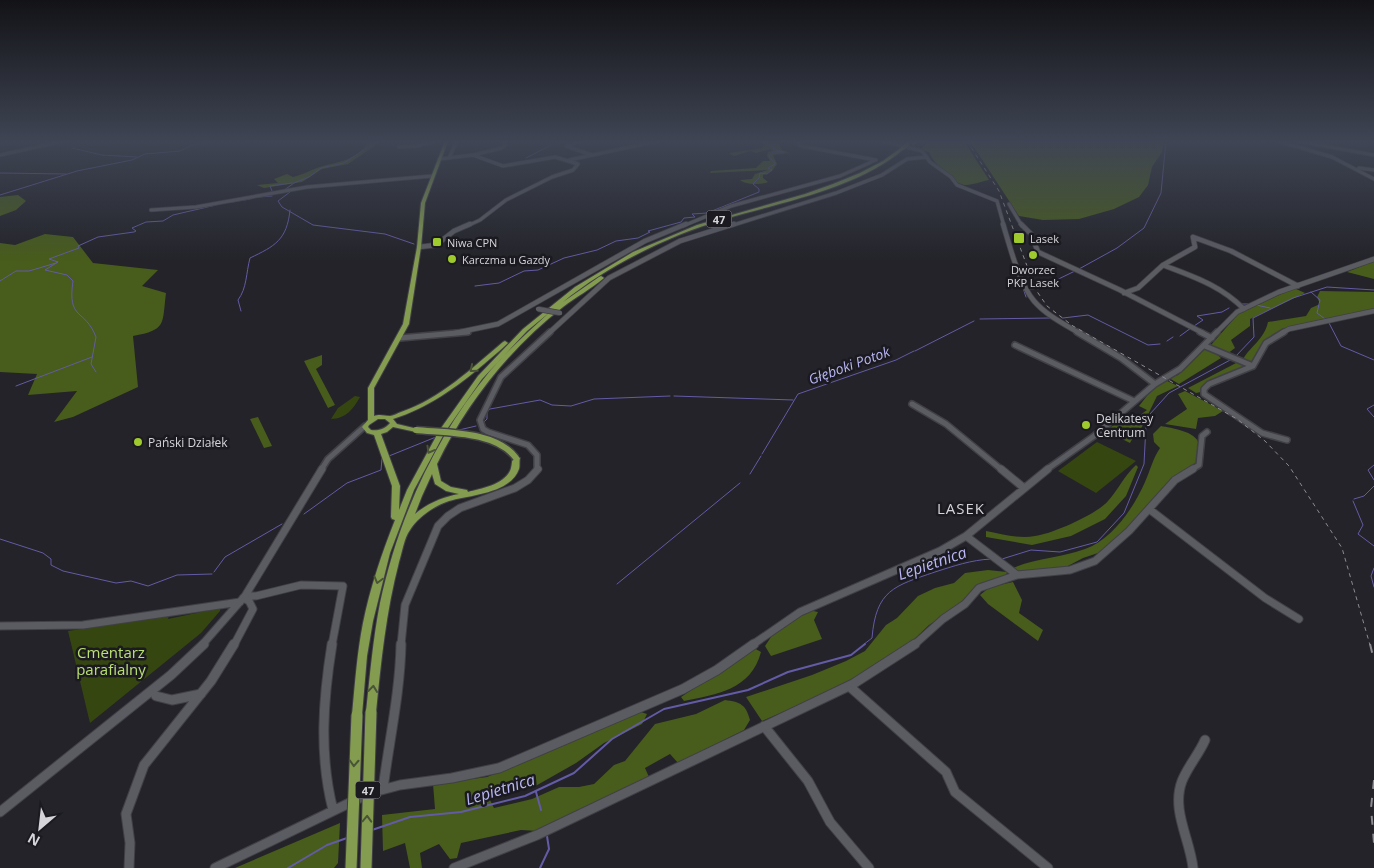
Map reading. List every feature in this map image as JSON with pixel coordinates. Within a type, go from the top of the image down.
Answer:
[{"type":"main road","points":[[377,433],[366,429],[371,420],[371,388],[400,338],[408,316],[419,247],[423,203],[430,182]]},
{"type":"main road","name":"47","points":[[351,868],[357,715],[367,624],[392,533],[419,473],[439,435],[462,399],[488,366],[525,328],[577,287],[652,245],[713,221],[840,182]]},
{"type":"main road","name":"47","points":[[366,868],[371,712],[385,603],[404,533],[434,461],[455,423],[507,354],[542,320],[584,289],[630,261],[705,227],[850,182]]},
{"type":"main road","points":[[377,433],[388,422],[448,388],[525,328]]},
{"type":"main road","points":[[372,408],[388,422]]},
{"type":"main road","points":[[371,420],[388,422],[405,429],[494,441],[508,447],[516,458],[514,471],[496,487],[453,497],[433,505],[416,517],[404,533]]},
{"type":"main road","points":[[377,433],[397,493],[392,533]]},
{"type":"main road","points":[[434,461],[435,476],[443,486],[457,491],[475,493]]},
{"type":"street","points":[[150,210],[196,207],[227,200],[271,195],[284,191],[360,182]]},
{"type":"street","points":[[419,247],[436,245],[454,231],[480,220],[506,200],[543,182]]},
{"type":"street","points":[[400,338],[478,330],[506,320],[645,241],[740,203],[820,182]]},
{"type":"street","points":[[383,790],[391,722],[400,679],[401,628],[405,605],[438,526],[445,516],[458,509],[516,489],[528,481],[538,469],[537,455],[528,445],[488,432],[483,428],[480,420],[501,377],[616,274],[680,242],[836,194],[866,182]]},
{"type":"street","points":[[953,182],[998,202],[1009,244],[1027,291],[1040,308],[1061,323],[1121,358],[1155,384]]},
{"type":"street","points":[[1009,204],[1022,226],[1031,234],[1038,252],[1212,338]]},
{"type":"street","points":[[1124,293],[1140,288],[1152,273],[1195,247],[1193,237],[1231,251],[1298,286]]},
{"type":"street","points":[[215,868],[333,810],[383,790],[400,785],[452,778],[498,768],[661,699],[710,674],[800,612],[940,552],[966,536],[1024,488],[1094,436],[1155,384],[1180,369],[1205,346],[1230,317],[1298,286],[1374,259]]},
{"type":"street","points":[[1164,265],[1217,287],[1228,294],[1244,309]]},
{"type":"street","points":[[528,307],[568,315]]},
{"type":"street","points":[[1287,440],[1262,433],[1237,414],[1204,394],[1204,389],[1209,384],[1253,366],[1266,343],[1289,329],[1374,311]]},
{"type":"street","points":[[1015,345],[1134,401]]},
{"type":"street","points":[[1205,346],[1253,366]]},
{"type":"street","points":[[912,404],[946,424],[1024,488]]},
{"type":"street","points":[[0,812],[182,665],[210,639],[243,599],[328,459],[345,442],[366,429]]},
{"type":"street","points":[[454,868],[536,835],[849,686],[913,646],[943,618],[965,604],[979,588],[1013,573],[1070,570],[1095,561],[1129,531],[1175,480],[1199,465],[1202,436],[1207,432]]},
{"type":"street","points":[[1149,508],[1265,598],[1299,619]]},
{"type":"street","points":[[966,536],[1013,573]]},
{"type":"street","points":[[0,626],[83,625],[243,599],[288,587],[333,584],[343,586],[328,665],[324,709],[325,772],[333,810]]},
{"type":"street","points":[[129,868],[130,843],[126,814],[144,765],[201,694],[251,616],[253,606],[247,599],[243,599]]},
{"type":"street","points":[[849,686],[946,772],[955,792],[1048,868]]},
{"type":"street","points":[[156,696],[161,699],[180,700],[201,694]]},
{"type":"street","points":[[764,726],[808,781],[830,822],[869,868]]},
{"type":"street","points":[[1193,868],[1193,853],[1182,824],[1179,790],[1186,769],[1200,754],[1205,740]]},
{"type":"green space","points":[[277,182],[303,182],[264,188],[257,185],[278,183]]},
{"type":"green space","points":[[743,182],[768,182],[762,184]]},
{"type":"green space","points":[[957,182],[983,182],[966,185]]},
{"type":"green space","points":[[996,182],[1149,182],[1139,197],[1114,209],[1079,219],[1043,220],[1019,216]]},
{"type":"green space","points":[[18,195],[26,201],[16,210],[0,216],[0,197]]},
{"type":"green space","points":[[45,234],[73,237],[93,263],[158,270],[142,286],[166,293],[161,324],[152,331],[133,336],[138,387],[73,417],[54,422],[77,391],[28,395],[37,374],[0,372],[0,243],[15,245]]},
{"type":"green space","points":[[1374,261],[1374,279],[1347,272]]},
{"type":"green space","points":[[1294,288],[1305,293],[1250,319],[1250,326],[1231,340],[1235,348],[1227,354],[1211,345],[1238,314]]},
{"type":"green space","points":[[1320,291],[1374,292],[1374,309],[1302,325],[1265,342],[1253,363],[1242,361],[1263,334],[1268,322],[1306,316],[1311,308],[1320,304],[1317,297]]},
{"type":"green space","points":[[1205,349],[1212,350],[1221,358],[1179,384],[1169,378],[1178,375]]},
{"type":"green space","points":[[322,355],[322,365],[316,369],[335,405],[328,408],[304,361]]},
{"type":"green space","points":[[1238,362],[1248,367],[1205,386],[1201,392],[1196,393],[1188,388]]},
{"type":"green space","points":[[1165,380],[1178,386],[1157,396],[1141,429],[1136,432],[1130,443],[1106,431],[1119,423],[1135,423],[1136,418],[1147,410],[1139,406],[1153,388]]},
{"type":"green space","points":[[1185,391],[1223,411],[1215,416],[1198,418],[1196,429],[1165,424],[1187,409],[1178,394]]},
{"type":"green space","points":[[355,396],[360,397],[349,412],[336,419],[331,419],[338,408]]},
{"type":"green space","points":[[258,417],[272,446],[264,448],[250,419]]},
{"type":"green space","points":[[1161,426],[1183,431],[1197,440],[1199,454],[1197,464],[1183,472],[1138,519],[1101,552],[1083,558],[1066,567],[1018,573],[1011,569],[1029,562],[1085,549],[1095,545],[1113,530],[1135,502],[1145,482],[1153,460],[1160,448],[1154,442],[1153,434]]},
{"type":"green space","points":[[1097,442],[1136,461],[1096,493],[1058,471]]},
{"type":"green space","points":[[1136,465],[1138,467],[1126,496],[1105,519],[1071,536],[1032,545],[986,537],[986,531],[1016,537],[1029,537],[1052,532],[1074,523],[1094,512],[1108,501]]},
{"type":"green space","points":[[988,570],[1007,572],[1006,577],[979,586],[963,603],[929,625],[906,647],[875,668],[838,688],[762,721],[746,697],[812,675],[846,661],[865,651],[886,625],[897,618],[918,596],[935,588],[954,583],[965,573]]},
{"type":"green space","points":[[1013,582],[1022,600],[1019,613],[1043,630],[1038,641],[988,604],[980,595],[990,587]]},
{"type":"green space","name":"Cmentarz parafialny","points":[[220,608],[220,611],[201,633],[90,723],[68,631],[169,616],[168,619]]},
{"type":"green space","points":[[809,610],[818,612],[814,620],[822,639],[771,656],[765,646],[773,634]]},
{"type":"green space","points":[[754,648],[761,652],[756,665],[741,682],[709,696],[684,701],[681,697]]},
{"type":"green space","points":[[725,700],[739,703],[747,711],[750,720],[744,730],[678,763],[670,754],[645,768],[649,777],[538,831],[521,830],[461,843],[457,858],[450,859],[439,844],[420,853],[422,868],[410,868],[405,843],[383,851],[382,815],[435,809],[433,784],[487,777],[641,712],[647,714],[642,724],[604,743],[576,763],[532,788],[517,789],[489,798],[494,808],[532,799],[559,787],[579,787],[594,784],[614,765],[625,761],[655,724],[696,714]]},
{"type":"green space","points":[[340,823],[338,863],[334,868],[235,868]]},
{"type":"waterway","points":[[0,195],[43,182]]},
{"type":"waterway","points":[[283,191],[298,182]]},
{"type":"waterway","points":[[475,286],[499,283],[524,271],[538,270],[564,258],[597,250],[616,241],[638,238],[650,232],[648,231],[681,222],[684,218],[695,217],[692,214],[707,213],[759,192],[759,189],[753,184],[755,182]]},
{"type":"waterway","points":[[1079,269],[1117,248],[1144,228],[1161,193],[1162,182]]},
{"type":"waterway","points":[[272,191],[270,186],[292,183]]},
{"type":"waterway","points":[[290,192],[278,201],[282,207],[290,211]]},
{"type":"waterway","points":[[259,197],[272,196]]},
{"type":"waterway","points":[[232,202],[250,199]]},
{"type":"waterway","points":[[58,262],[49,259],[79,248],[78,246],[98,237],[134,232],[136,231],[132,228],[146,222],[163,221],[173,215],[216,205]]},
{"type":"waterway","points":[[241,311],[238,300],[245,285],[250,258],[278,241],[286,228],[290,211]]},
{"type":"waterway","points":[[290,211],[313,225],[385,234],[414,244]]},
{"type":"waterway","points":[[0,281],[16,271],[29,271],[58,262]]},
{"type":"waterway","points":[[58,262],[45,270],[67,275],[73,281],[72,294],[75,309],[92,328],[96,337],[91,364],[96,372]]},
{"type":"waterway","points":[[1038,289],[1075,271]]},
{"type":"waterway","name":"Lepietnica","points":[[1311,292],[1327,287],[1374,290]]},
{"type":"waterway","points":[[1023,288],[1026,297]]},
{"type":"waterway","points":[[1029,289],[1034,289]]},
{"type":"waterway","name":"Lepietnica","points":[[1235,357],[1254,337],[1253,318],[1293,298],[1311,292]]},
{"type":"waterway","points":[[1311,292],[1320,300],[1317,313],[1325,319]]},
{"type":"waterway","name":"Głęboki Potok","points":[[1242,304],[1248,304]]},
{"type":"waterway","name":"Głęboki Potok","points":[[1256,305],[1270,308]]},
{"type":"waterway","name":"Głęboki Potok","points":[[1194,326],[1203,320],[1197,316],[1222,312],[1229,308]]},
{"type":"waterway","name":"Głęboki Potok","points":[[1063,318],[1088,315],[1148,345],[1160,344]]},
{"type":"waterway","name":"Głęboki Potok","points":[[980,319],[1051,318]]},
{"type":"waterway","name":"Głęboki Potok","points":[[915,351],[974,321]]},
{"type":"waterway","points":[[1329,323],[1341,346],[1374,360]]},
{"type":"waterway","name":"Głęboki Potok","points":[[1180,336],[1191,328]]},
{"type":"waterway","name":"Głęboki Potok","points":[[1167,341],[1173,337]]},
{"type":"waterway","name":"Głęboki Potok","points":[[762,454],[798,394],[896,360],[914,351]]},
{"type":"waterway","points":[[16,386],[92,357]]},
{"type":"waterway","name":"Lepietnica","points":[[1002,559],[1031,550],[1060,552],[1097,542],[1124,513],[1144,464],[1146,425],[1150,414],[1169,393],[1232,359]]},
{"type":"waterway","name":"Głęboki Potok","points":[[483,423],[487,419],[487,412],[490,409],[540,400],[552,405],[571,406],[594,399],[670,396]]},
{"type":"waterway","name":"Głęboki Potok","points":[[674,396],[793,400]]},
{"type":"waterway","points":[[1374,405],[1367,409],[1374,417]]},
{"type":"waterway","name":"Głęboki Potok","points":[[459,430],[476,426]]},
{"type":"waterway","name":"Głęboki Potok","points":[[389,456],[436,437]]},
{"type":"waterway","points":[[750,474],[761,456]]},
{"type":"waterway","name":"Głęboki Potok","points":[[304,514],[347,483],[381,470],[382,458]]},
{"type":"waterway","points":[[1374,465],[1368,470],[1374,480]]},
{"type":"waterway","points":[[617,584],[740,483]]},
{"type":"waterway","points":[[1354,499],[1364,496],[1374,486]]},
{"type":"waterway","points":[[1353,501],[1363,525],[1358,534],[1374,546]]},
{"type":"waterway","name":"Głęboki Potok","points":[[214,572],[225,557],[282,524]]},
{"type":"waterway","name":"Głęboki Potok","points":[[0,539],[43,553],[51,559],[51,565],[63,571],[116,583],[131,581],[148,586],[177,575],[212,574]]},
{"type":"waterway","name":"Lepietnica","points":[[863,645],[872,638],[874,622],[883,600],[898,586],[956,566],[991,559]]},
{"type":"waterway","points":[[1374,568],[1371,576],[1374,587]]},
{"type":"waterway","name":"Lepietnica","points":[[372,830],[410,817],[461,812],[525,796],[574,773],[612,739],[664,709],[748,690],[788,672],[851,655],[865,644]]},
{"type":"waterway","points":[[536,792],[541,810]]},
{"type":"waterway","points":[[540,868],[549,849],[547,836]]},
{"type":"waterway","name":"Lepietnica","points":[[288,868],[327,845],[347,838]]},
{"type":"railway","points":[[993,182],[999,191],[1036,290],[1047,306],[1073,326],[1237,419],[1265,441],[1289,466],[1342,548],[1370,645]]},
{"type":"railway","points":[[1370,644],[1374,660]]},
{"type":"railway","points":[[1374,780],[1371,808],[1374,843]]},
{"type":"place","name":"Lasek","points":[[1019,238]]},
{"type":"place","name":"Niwa CPN","points":[[437,242]]},
{"type":"place","name":"Dworzec PKP Lasek","points":[[1033,255]]},
{"type":"place","name":"Karczma u Gazdy","points":[[452,259]]},
{"type":"place","name":"Delikatesy Centrum","points":[[1086,425]]},
{"type":"place","name":"Pański Działek","points":[[138,442]]},
{"type":"district","name":"LASEK","points":[[961,508]]}]
